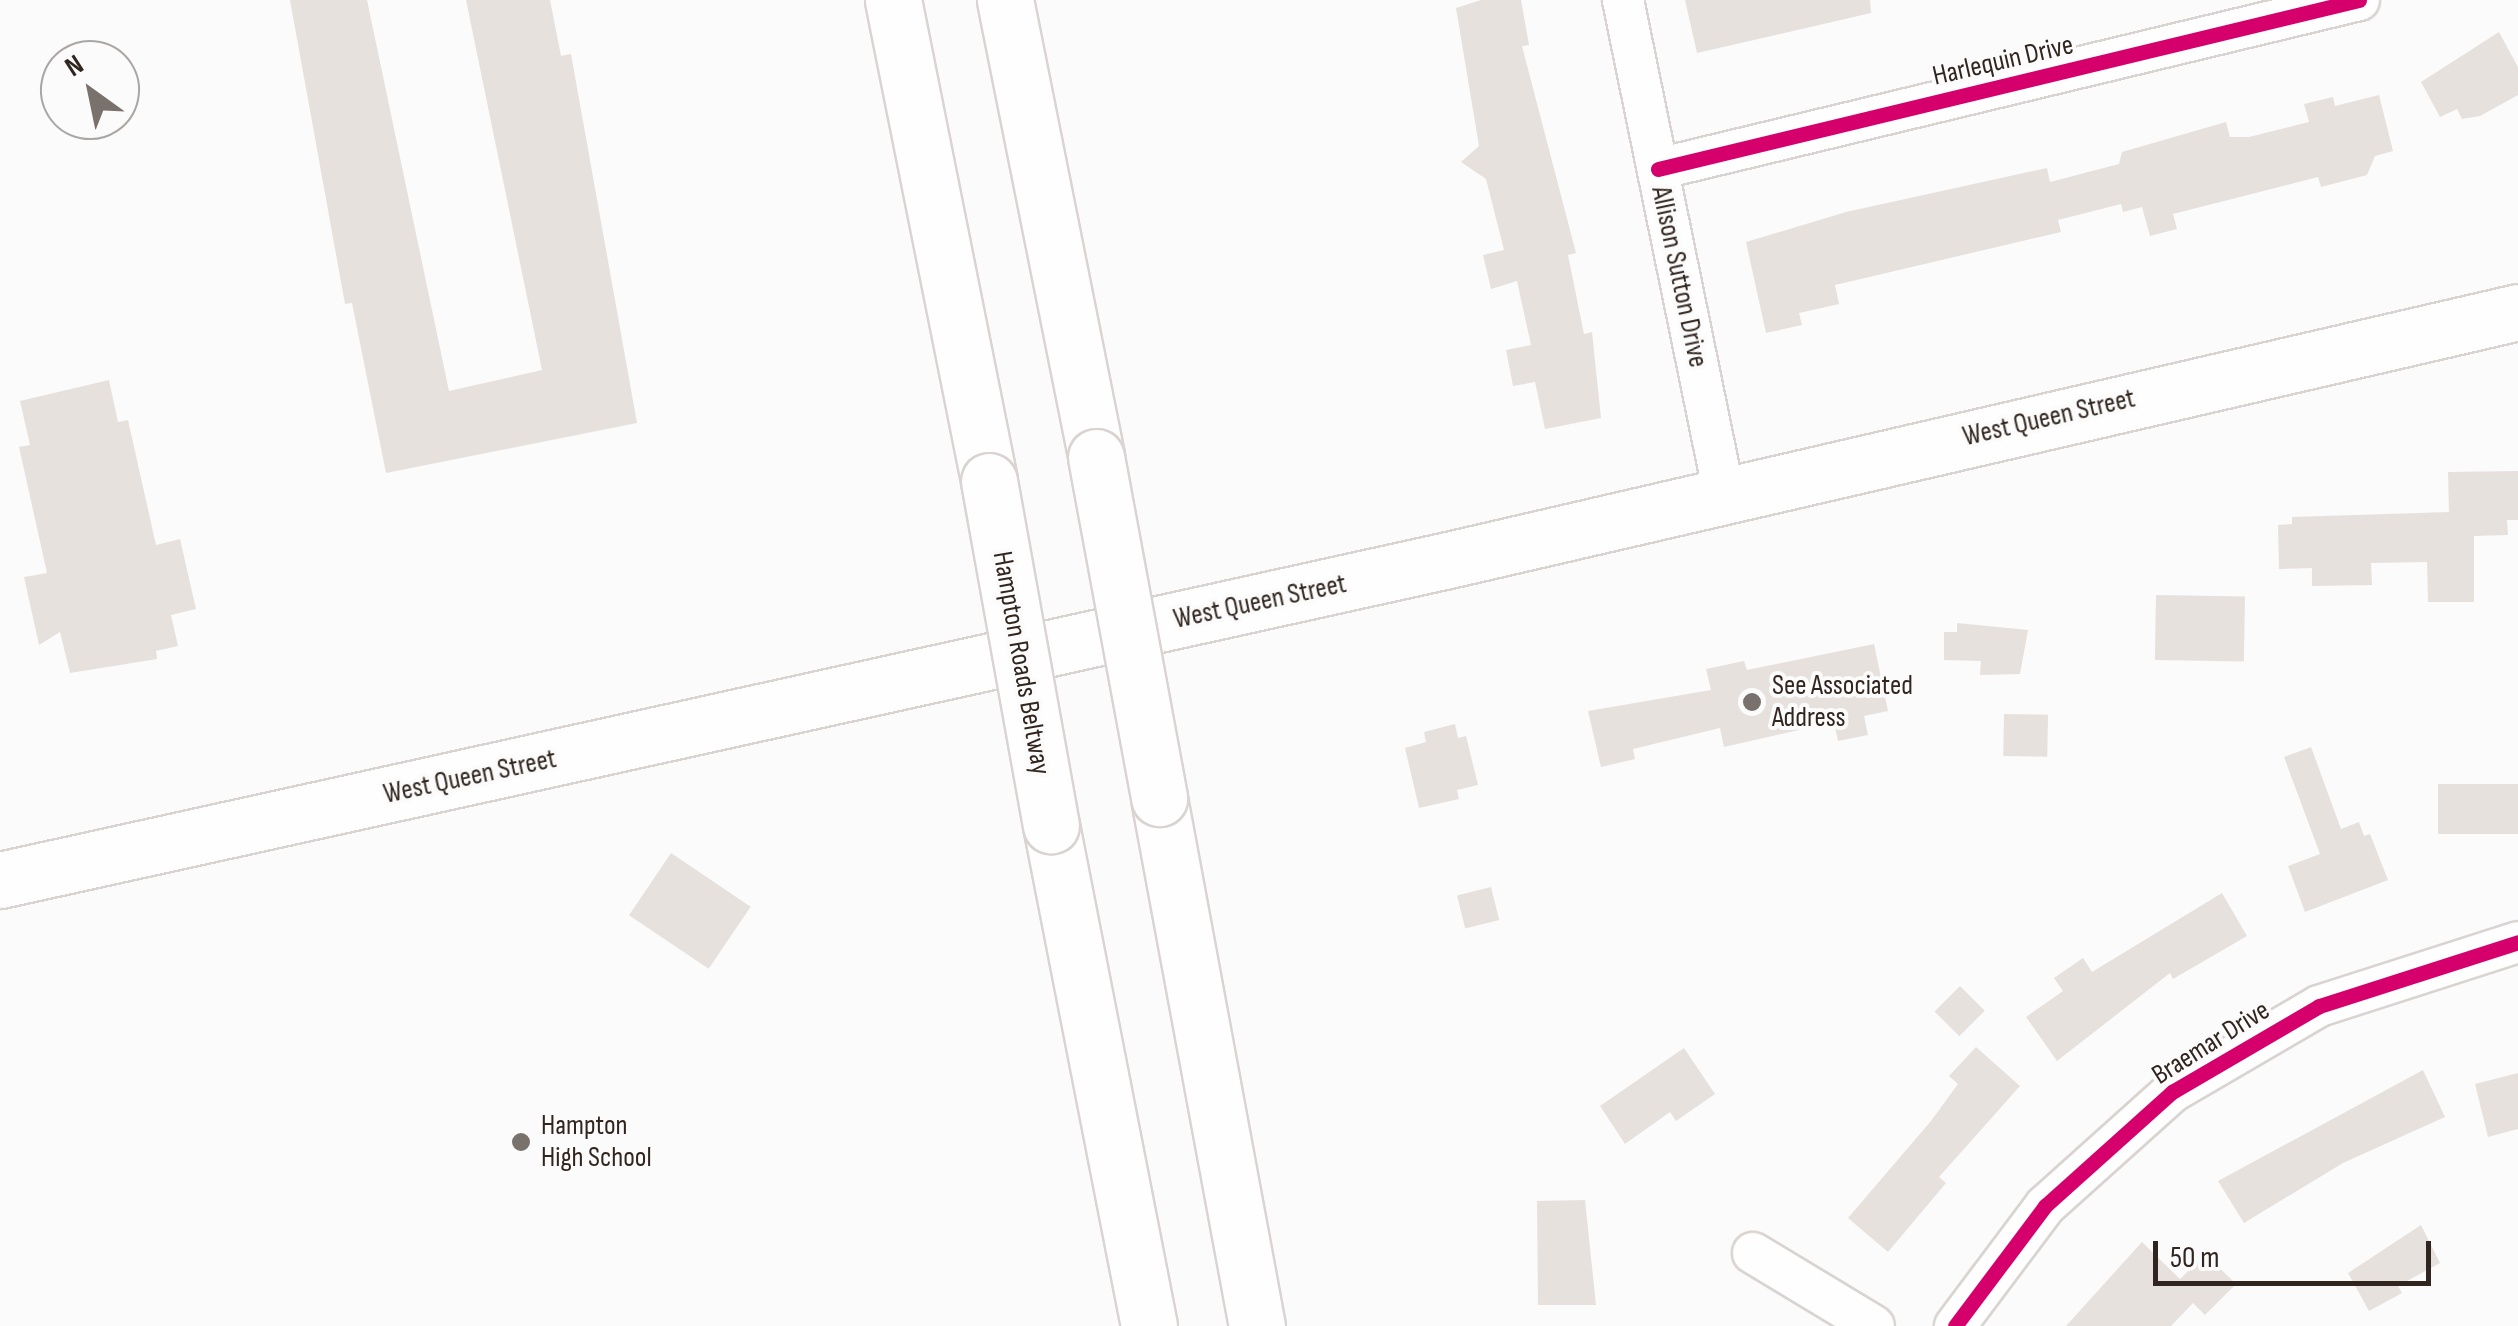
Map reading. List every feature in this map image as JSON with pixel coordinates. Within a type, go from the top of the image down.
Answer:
[{"type":"main road","name":"Hampton Roads Beltway","points":[[894,0],[1149,1326]]},
{"type":"main road","points":[[1004,0],[1096,456],[1257,1326]]},
{"type":"main road","name":"West Queen Street","points":[[0,880],[2518,312]]},
{"type":"street","name":"Allison Sutton Drive","points":[[1623,0],[1724,494]]},
{"type":"street","name":"Harlequin Drive","points":[[1658,169],[2359,0]]},
{"type":"street","name":"Braemar Drive","points":[[1955,1326],[2045,1206],[2172,1092],[2319,1006],[2518,942]]},
{"type":"street","points":[[1753,1253],[1874,1326]]},
{"type":"building","points":[[290,0],[367,0],[449,391],[542,370],[466,0],[550,0],[561,56],[571,54],[637,423],[386,473],[352,303],[345,304]]},
{"type":"building","points":[[1481,0],[1521,0],[1529,45],[1522,46],[1576,253],[1568,255],[1584,334],[1592,332],[1601,418],[1545,429],[1535,382],[1513,386],[1506,350],[1531,345],[1517,281],[1491,289],[1483,255],[1504,250],[1486,179],[1461,162],[1479,146],[1456,8]]},
{"type":"building","points":[[1685,0],[1870,0],[1871,13],[1697,53]]},
{"type":"building","points":[[2499,32],[2518,67],[2518,95],[2480,116],[2462,119],[2457,109],[2440,117],[2421,82]]},
{"type":"building","points":[[2379,95],[2393,151],[2375,156],[2367,175],[2321,187],[2318,177],[2173,214],[2177,229],[2150,236],[2142,207],[2123,212],[2121,204],[2058,220],[2061,232],[1835,285],[1839,304],[1799,313],[1802,325],[1766,333],[1746,242],[1846,212],[2047,168],[2050,182],[2119,164],[2122,152],[2226,122],[2230,137],[2249,137],[2309,122],[2304,104],[2333,97],[2335,106]]},
{"type":"building","points":[[109,380],[118,422],[128,420],[156,545],[180,539],[196,609],[171,615],[178,646],[156,651],[157,659],[70,673],[60,632],[39,645],[24,577],[47,573],[19,447],[30,445],[20,401]]},
{"type":"building","points":[[2518,471],[2518,520],[2507,520],[2508,535],[2474,536],[2474,602],[2428,602],[2427,562],[2371,563],[2372,585],[2312,586],[2312,568],[2279,569],[2278,525],[2292,524],[2292,517],[2449,512],[2448,472]]},
{"type":"building","points":[[2156,595],[2245,597],[2244,662],[2155,660]]},
{"type":"building","points":[[1957,623],[2028,630],[2020,674],[1980,675],[1981,661],[1944,660],[1944,632],[1957,632]]},
{"type":"building","points":[[1874,644],[1888,711],[1864,716],[1868,735],[1838,741],[1834,722],[1724,747],[1720,728],[1633,749],[1635,759],[1601,767],[1588,711],[1711,690],[1706,669],[1744,661],[1747,670]]},
{"type":"building","points":[[2004,714],[2048,715],[2047,757],[2003,756]]},
{"type":"building","points":[[1455,724],[1458,738],[1466,736],[1478,785],[1457,790],[1459,799],[1419,808],[1405,748],[1426,742],[1424,732]]},
{"type":"building","points":[[2311,747],[2341,829],[2359,822],[2364,836],[2370,834],[2388,880],[2305,912],[2288,866],[2320,854],[2284,757]]},
{"type":"building","points":[[2438,784],[2518,784],[2518,834],[2438,834]]},
{"type":"building","points":[[671,853],[751,907],[709,969],[629,915]]},
{"type":"building","points":[[1491,887],[1499,920],[1465,928],[1457,895]]},
{"type":"building","points":[[2222,893],[2247,936],[2173,979],[2170,973],[2057,1061],[2026,1017],[2063,991],[2054,978],[2083,958],[2092,972]]},
{"type":"building","points":[[1960,986],[1985,1011],[1959,1036],[1935,1011]]},
{"type":"building","points":[[1976,1047],[2020,1086],[1939,1177],[1946,1183],[1888,1252],[1848,1218],[1931,1121],[1958,1084],[1949,1076]]},
{"type":"building","points":[[1684,1048],[1715,1094],[1676,1121],[1670,1112],[1625,1144],[1600,1106]]},
{"type":"building","points":[[2423,1070],[2445,1117],[2343,1163],[2244,1223],[2218,1181]]},
{"type":"building","points":[[2518,1073],[2518,1129],[2488,1137],[2475,1084]]},
{"type":"building","points":[[1585,1200],[1596,1305],[1538,1305],[1537,1201]]},
{"type":"building","points":[[2421,1225],[2440,1263],[2398,1286],[2402,1293],[2369,1311],[2348,1273]]},
{"type":"building","points":[[2142,1242],[2180,1279],[2205,1254],[2236,1284],[2205,1315],[2193,1303],[2171,1326],[2066,1326]]},
{"type":"cycle path","points":[[1658,169],[2359,0]]},
{"type":"cycle path","points":[[1955,1326],[2045,1206],[2172,1092],[2319,1006],[2518,942]]},
{"type":"place","name":"See Associated Address","points":[[1752,702]]},
{"type":"place","name":"Hampton High School","points":[[521,1142]]}]
